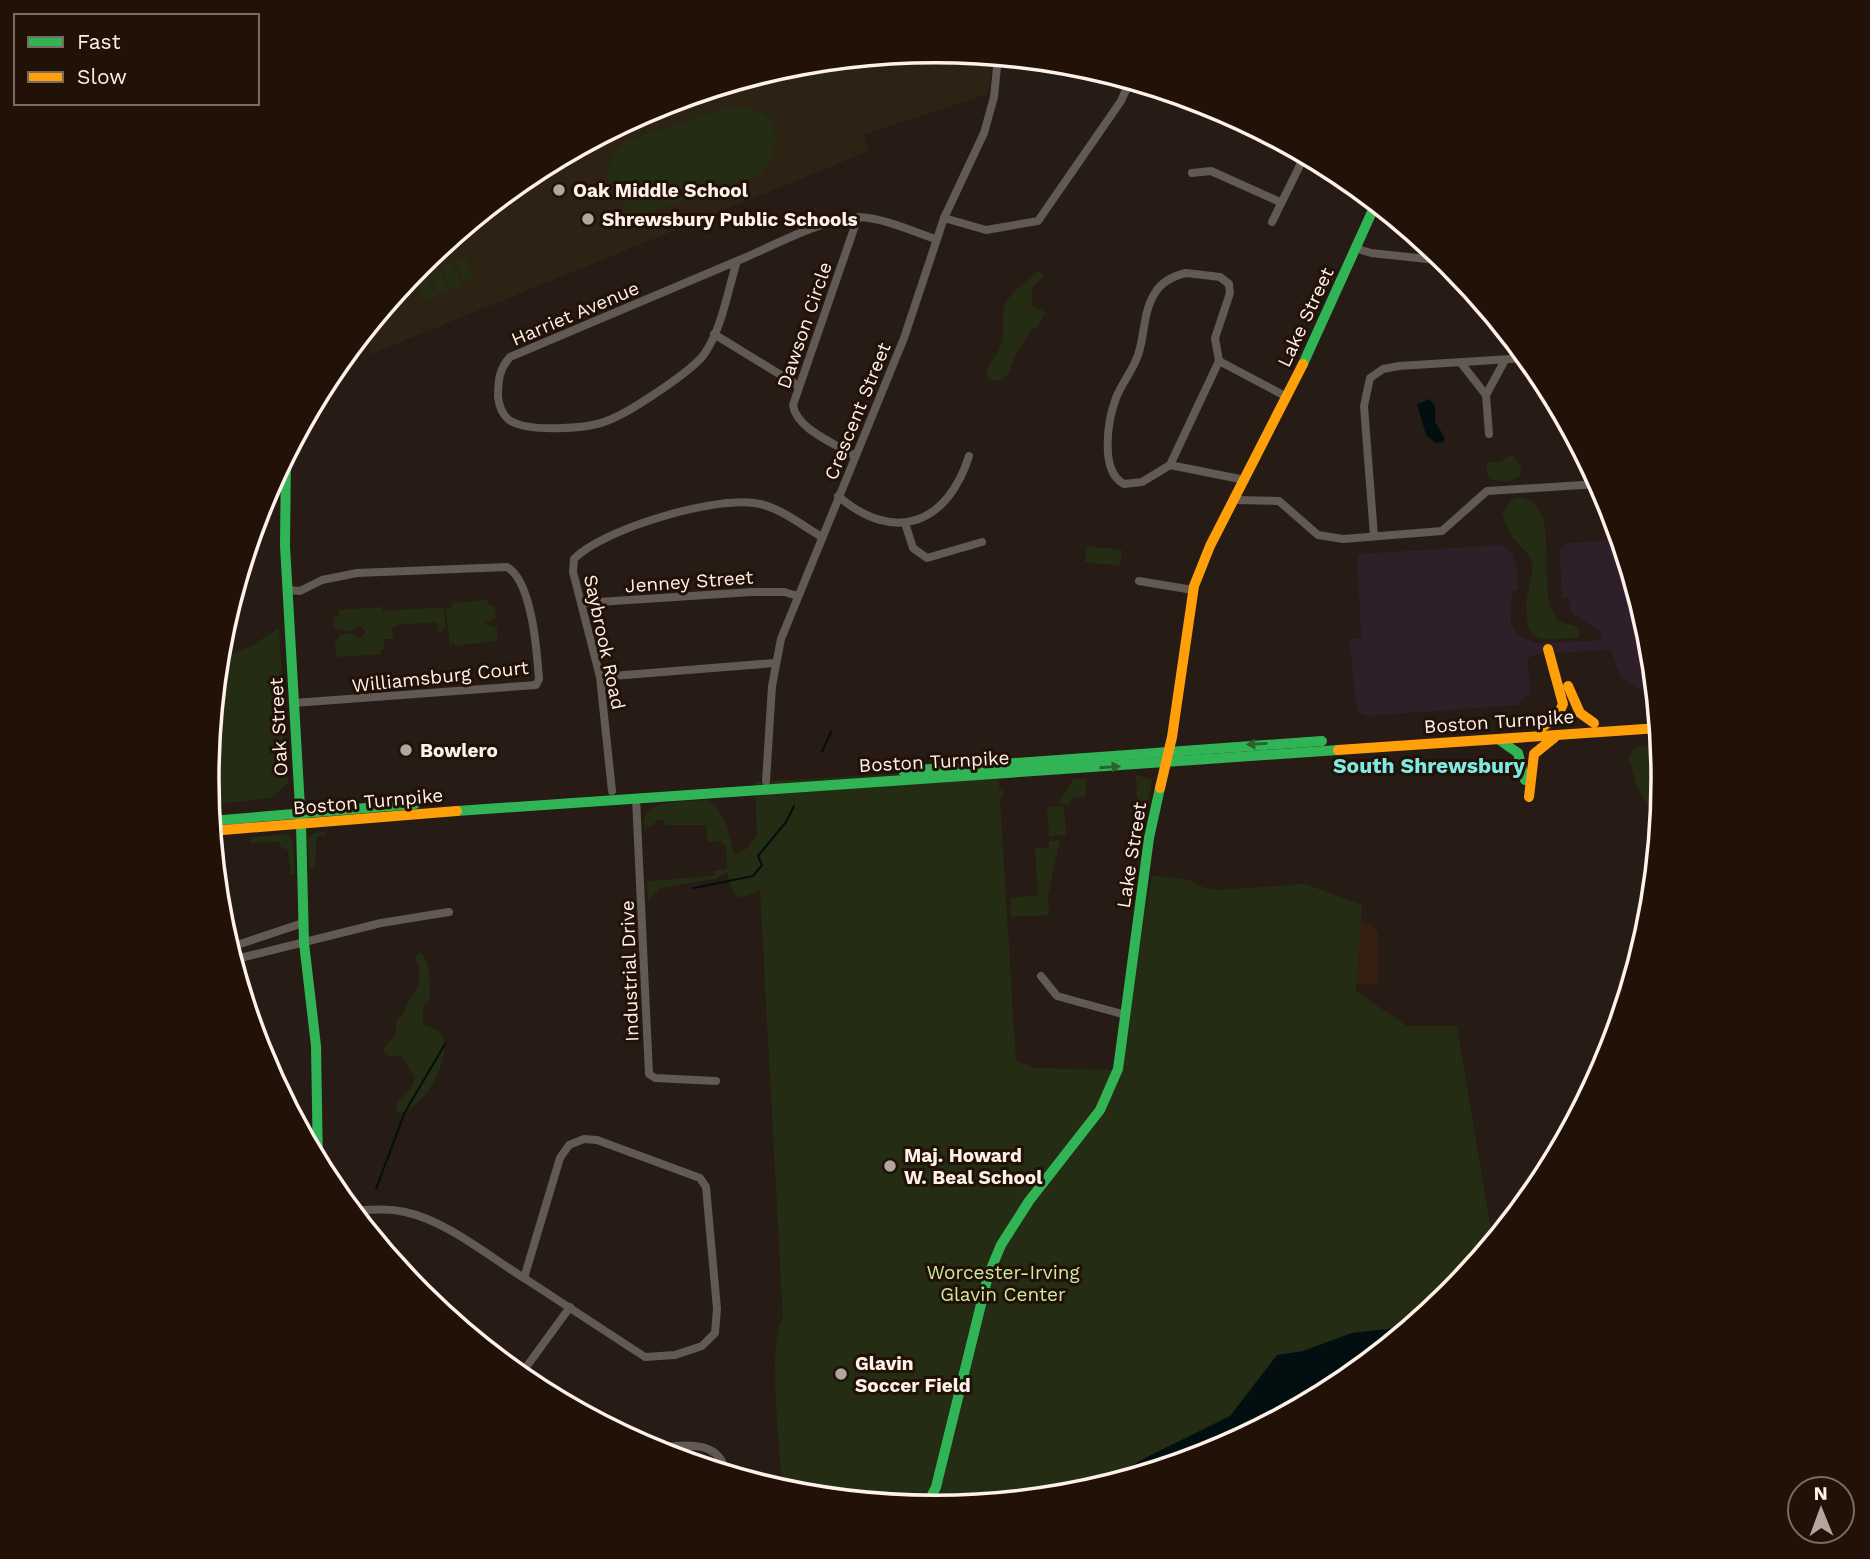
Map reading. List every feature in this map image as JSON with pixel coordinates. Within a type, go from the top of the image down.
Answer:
[{"type":"main road","name":"Lake Street","points":[[932,1496],[988,1276],[1001,1245],[1023,1210],[1107,1097],[1119,1066],[1149,838],[1168,750],[1193,590],[1210,546],[1287,397],[1372,212]]},
{"type":"main road","name":"Oak Street","points":[[286,477],[285,540],[303,923],[316,1046],[318,1144]]},
{"type":"main road","points":[[1542,727],[1558,717],[1563,704],[1553,649],[1573,703],[1583,717],[1594,723]]},
{"type":"main road","name":"Boston Turnpike","points":[[220,830],[300,819],[612,791],[1168,750],[1649,720]]},
{"type":"main road","name":"Boston Turnpike","points":[[220,821],[300,819],[1650,729]]},
{"type":"main road","points":[[1493,738],[1504,741],[1518,753],[1529,797],[1534,749],[1561,735]]},
{"type":"street","name":"Crescent Street","points":[[766,781],[775,663],[798,596],[904,338],[944,218],[984,133],[994,97],[997,66]]},
{"type":"street","points":[[944,218],[986,230],[1038,221],[1121,101],[1126,89]]},
{"type":"street","points":[[1272,222],[1300,164]]},
{"type":"street","points":[[1192,173],[1211,171],[1280,202]]},
{"type":"street","name":"Harriet Avenue","points":[[737,261],[706,352],[693,366],[616,417],[594,426],[524,425],[510,421],[501,409],[500,372],[510,357],[737,261],[831,223],[858,217],[878,220],[936,239]]},
{"type":"street","name":"Dawson Circle","points":[[855,456],[799,419],[793,405],[797,385],[858,217]]},
{"type":"street","points":[[1355,248],[1371,253],[1427,259]]},
{"type":"street","points":[[1186,273],[1203,274],[1224,278],[1229,284],[1230,293],[1215,338],[1219,361],[1170,465],[1142,482],[1119,481],[1110,462],[1109,428],[1117,395],[1136,363],[1151,300],[1169,278],[1186,273]]},
{"type":"street","points":[[714,334],[797,385]]},
{"type":"street","points":[[1374,536],[1364,415],[1367,383],[1376,373],[1388,368],[1515,359]]},
{"type":"street","points":[[1489,434],[1486,395],[1505,360]]},
{"type":"street","points":[[1219,361],[1287,397]]},
{"type":"street","points":[[1461,363],[1486,395]]},
{"type":"street","points":[[838,496],[871,519],[905,523],[923,518],[944,500],[969,456]]},
{"type":"street","points":[[1170,465],[1245,480]]},
{"type":"street","points":[[1234,500],[1279,501],[1324,538],[1374,536],[1442,531],[1487,491],[1588,485]]},
{"type":"street","name":"Saybrook Road","points":[[612,791],[600,677],[572,564],[582,550],[599,541],[699,505],[762,504],[822,537]]},
{"type":"street","points":[[905,523],[913,548],[927,558],[982,542]]},
{"type":"street","name":"Williamsburg Court","points":[[289,590],[300,591],[322,580],[357,573],[507,567],[520,582],[529,607],[539,679],[536,685],[294,703]]},
{"type":"street","points":[[1139,581],[1193,590]]},
{"type":"street","name":"Jenney Street","points":[[583,603],[752,592],[784,592],[798,596]]},
{"type":"street","points":[[600,677],[775,663]]},
{"type":"street","name":"Industrial Drive","points":[[636,797],[649,1073],[655,1078],[716,1082]]},
{"type":"street","points":[[241,958],[381,923],[449,912]]},
{"type":"street","points":[[238,945],[303,923]]},
{"type":"street","points":[[1041,976],[1057,996],[1126,1015]]},
{"type":"street","points":[[363,1210],[390,1209],[440,1226],[645,1357],[675,1355],[702,1346],[715,1333],[717,1309],[706,1187],[700,1178],[597,1140],[584,1139],[569,1145],[560,1158],[524,1278]]},
{"type":"street","points":[[526,1367],[570,1307]]},
{"type":"street","points":[[678,1447],[707,1447],[722,1458],[723,1464]]},
{"type":"shaded area","name":"Shrewsbury Public Schools","points":[[935,63],[992,66],[988,94],[863,135],[869,151],[369,355],[372,337],[396,307],[463,241],[537,184],[618,137],[705,101],[795,77],[888,65]]},
{"type":"shaded area","points":[[1430,399],[1435,406],[1435,422],[1445,438],[1443,442],[1435,443],[1426,435],[1417,404]]},
{"type":"shaded area","points":[[1610,540],[1638,640],[1645,690],[1621,678],[1610,650],[1533,655],[1528,659],[1530,694],[1519,700],[1520,705],[1367,716],[1357,712],[1349,639],[1361,638],[1357,554],[1501,545],[1511,551],[1517,568],[1517,590],[1512,591],[1511,623],[1519,635],[1534,643],[1594,641],[1600,639],[1602,633],[1571,612],[1569,598],[1562,597],[1559,550],[1568,543]]},
{"type":"shaded area","points":[[1331,921],[1368,923],[1378,932],[1378,985],[1333,982]]},
{"type":"shaded area","points":[[1395,1328],[1333,1375],[1252,1422],[1165,1458],[1127,1470],[1139,1461],[1230,1416],[1277,1355],[1303,1351],[1352,1333]]},
{"type":"green space","points":[[731,106],[747,107],[759,112],[768,118],[773,127],[776,138],[774,149],[761,174],[614,224],[613,218],[633,210],[617,198],[608,181],[609,166],[621,146],[627,141]]},
{"type":"green space","points":[[465,256],[475,278],[465,283],[455,261]]},
{"type":"green space","points":[[452,262],[462,284],[451,288],[442,267]]},
{"type":"green space","points":[[439,268],[448,290],[438,294],[429,273]]},
{"type":"green space","points":[[1037,272],[1044,273],[1043,278],[1032,288],[1032,306],[1045,312],[1037,328],[1033,328],[1015,355],[1009,374],[1001,380],[992,381],[986,375],[1002,342],[1006,302]]},
{"type":"green space","points":[[426,275],[435,296],[425,300],[418,284]]},
{"type":"green space","points":[[1512,455],[1521,467],[1521,474],[1506,481],[1489,479],[1486,467],[1489,462],[1500,462]]},
{"type":"green space","points":[[1521,497],[1534,504],[1542,517],[1548,592],[1552,609],[1560,622],[1578,627],[1579,638],[1539,639],[1528,628],[1526,604],[1533,565],[1529,555],[1511,536],[1502,513],[1513,499]]},
{"type":"green space","points":[[1087,546],[1122,550],[1120,566],[1085,562]]},
{"type":"green space","points":[[488,600],[488,604],[495,606],[496,617],[484,624],[497,628],[497,641],[455,646],[452,643],[450,648],[446,608],[451,608],[452,603]]},
{"type":"green space","points":[[382,607],[383,611],[444,607],[446,627],[438,634],[437,622],[397,625],[392,629],[393,639],[384,639],[385,649],[382,649],[381,654],[336,657],[335,640],[339,639],[339,635],[352,633],[359,639],[366,632],[359,625],[350,632],[334,629],[333,617],[339,617],[339,610]]},
{"type":"green space","points":[[279,628],[288,783],[271,798],[220,804],[220,733],[230,656]]},
{"type":"green space","points":[[1651,745],[1651,809],[1638,790],[1629,758],[1634,748]]},
{"type":"green space","name":"Worcester-Irving Glavin Center","points":[[998,768],[999,790],[1004,791],[1000,801],[1016,1061],[1035,1068],[1114,1070],[1152,876],[1187,879],[1202,887],[1218,890],[1305,884],[1362,905],[1356,991],[1407,1026],[1457,1026],[1491,1231],[1442,1286],[1407,1318],[1333,1375],[1252,1422],[1165,1458],[1075,1482],[982,1494],[888,1494],[841,1490],[782,1479],[775,1373],[778,1331],[783,1320],[760,890],[740,898],[733,893],[727,872],[715,879],[660,888],[648,901],[647,881],[715,876],[714,871],[727,869],[726,845],[722,845],[721,841],[708,842],[706,825],[665,825],[664,821],[657,819],[653,826],[646,827],[647,834],[644,822],[646,814],[662,804],[707,800],[717,808],[726,824],[734,855],[746,849],[757,836],[755,782]]},
{"type":"green space","points":[[1136,775],[1152,780],[1139,856]]},
{"type":"green space","points":[[1073,779],[1087,779],[1085,797],[1074,797],[1069,804],[1059,803]]},
{"type":"green space","points":[[1064,806],[1066,835],[1049,836],[1047,807]]},
{"type":"green space","points":[[327,831],[324,836],[317,836],[315,868],[309,869],[307,838],[314,833]]},
{"type":"green space","points":[[286,834],[293,841],[295,873],[291,875],[288,850],[281,847],[279,842],[249,843],[253,837]]},
{"type":"green space","points":[[1060,840],[1048,896],[1049,915],[1011,917],[1010,898],[1038,895],[1035,848],[1049,848],[1049,841]]},
{"type":"green space","points":[[422,953],[425,959],[430,981],[430,999],[423,1006],[423,1025],[440,1031],[444,1041],[444,1053],[441,1066],[428,1091],[410,1109],[400,1113],[396,1110],[397,1102],[411,1089],[415,1077],[401,1055],[390,1057],[384,1053],[384,1048],[395,1035],[397,1018],[404,1014],[419,983],[419,968],[415,957]]},
{"type":"waterway","points":[[822,752],[831,732]]},
{"type":"waterway","points":[[694,888],[753,876],[762,865],[758,856],[786,822],[794,806]]},
{"type":"waterway","points":[[376,1189],[405,1112],[445,1044]]},
{"type":"traffic: fast","points":[[1303,364],[1372,212]]},
{"type":"traffic: fast","points":[[286,477],[285,546],[301,825],[304,943],[316,1046],[318,1144]]},
{"type":"traffic: fast","points":[[1498,739],[1518,753],[1525,780]]},
{"type":"traffic: fast","points":[[903,771],[1322,741]]},
{"type":"traffic: fast","points":[[457,811],[1338,750]]},
{"type":"traffic: fast","points":[[932,1496],[988,1276],[1001,1245],[1029,1201],[1100,1110],[1118,1069],[1149,838],[1160,788]]},
{"type":"traffic: fast","points":[[220,820],[415,804]]},
{"type":"traffic: slow","points":[[1160,788],[1172,737],[1194,586],[1210,546],[1303,364]]},
{"type":"traffic: slow","points":[[1542,727],[1557,717],[1563,704],[1548,649]]},
{"type":"traffic: slow","points":[[1568,686],[1580,713],[1594,723]]},
{"type":"traffic: slow","points":[[1338,750],[1650,729]]},
{"type":"traffic: slow","points":[[1529,797],[1534,754],[1555,737]]},
{"type":"traffic: slow","points":[[220,830],[457,811]]},
{"type":"place","name":"Oak Middle School","points":[[559,190]]},
{"type":"place","name":"Shrewsbury Public Schools","points":[[588,219]]},
{"type":"place","name":"Bowlero","points":[[406,750]]},
{"type":"place","name":"Maj. Howard W. Beal School","points":[[890,1166]]},
{"type":"place","name":"Glavin Soccer Field","points":[[841,1374]]},
{"type":"district","name":"South Shrewsbury","points":[[1429,766]]}]
